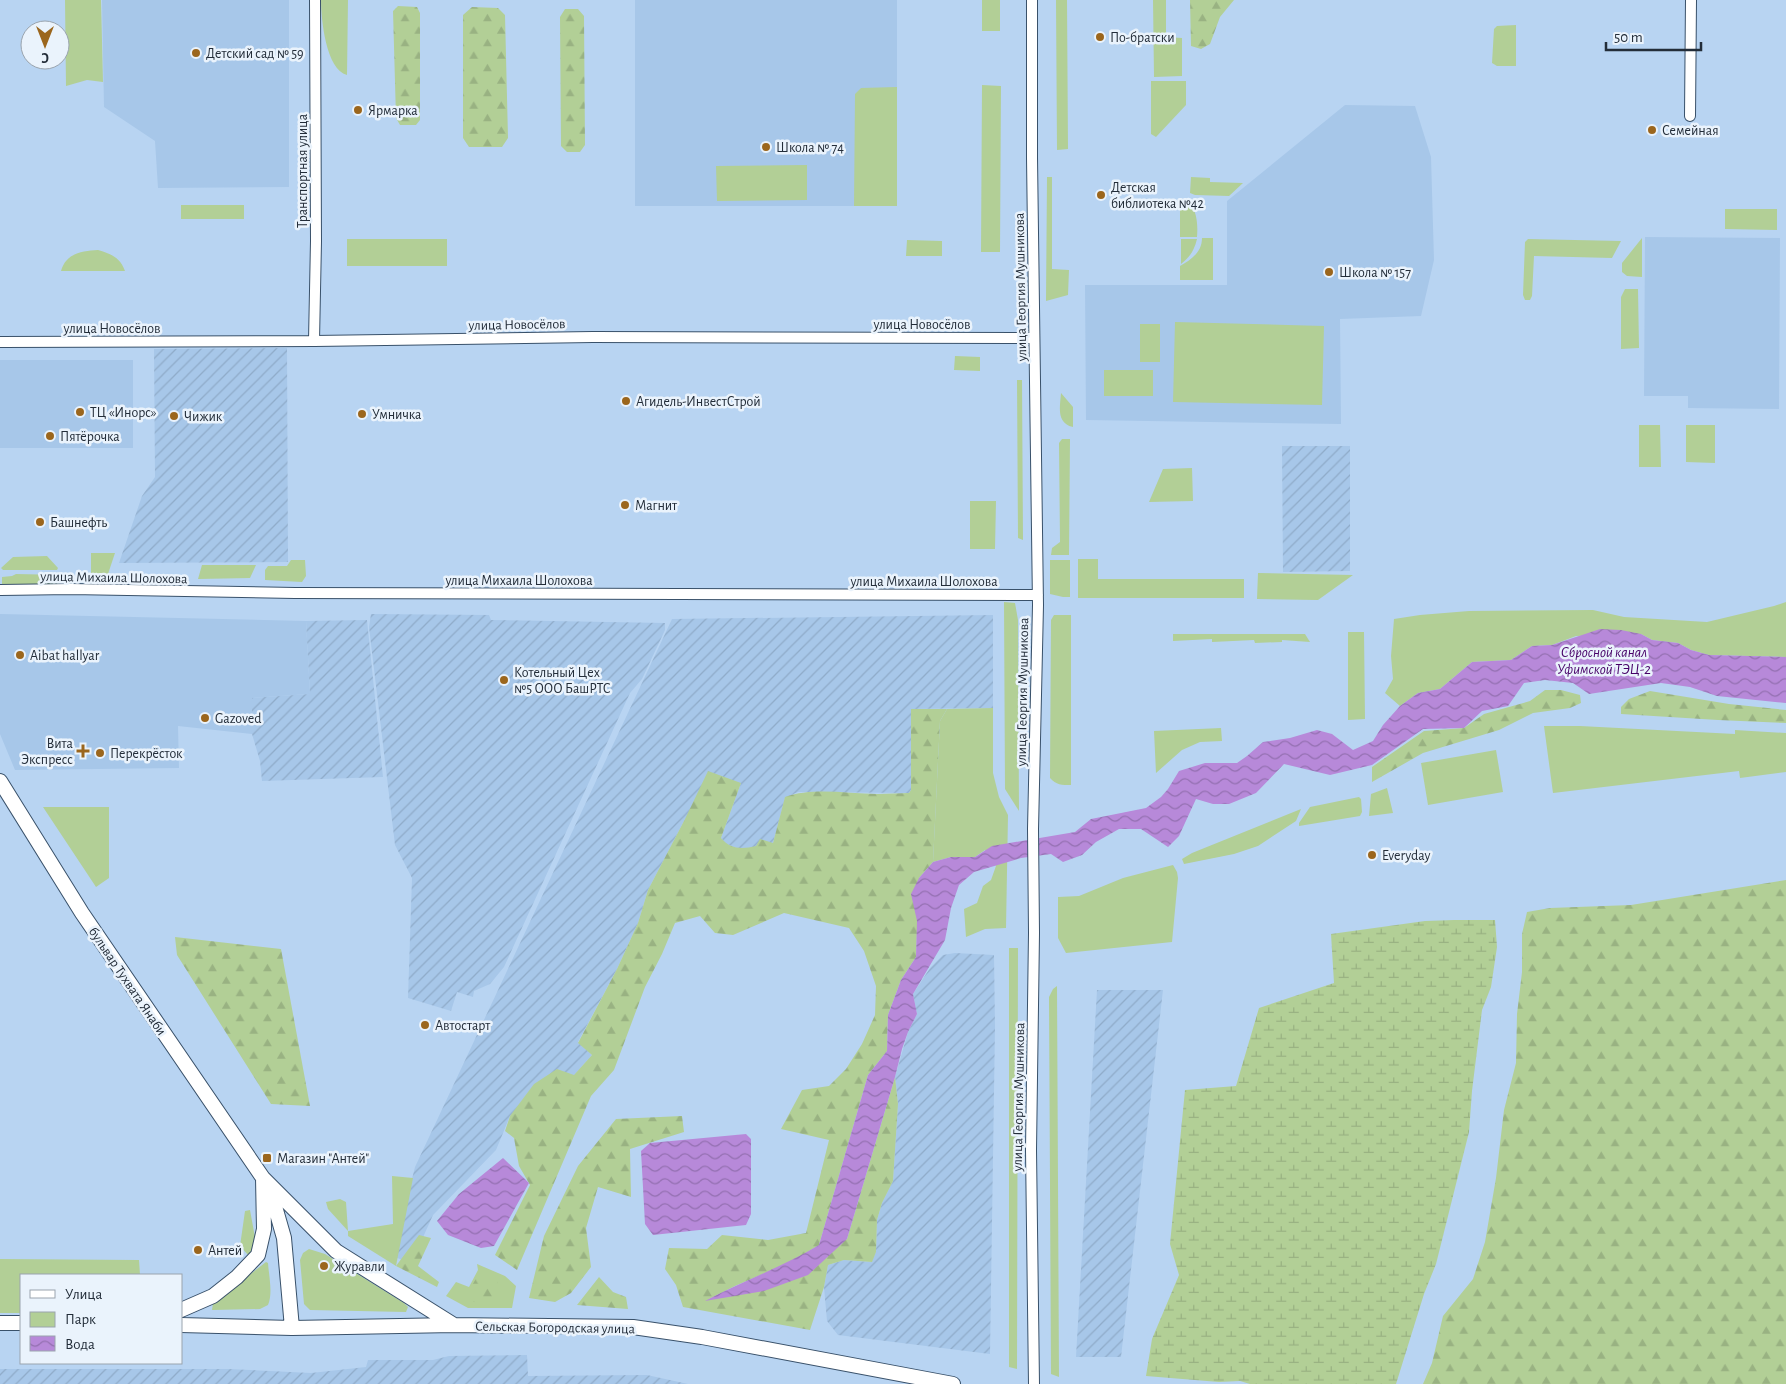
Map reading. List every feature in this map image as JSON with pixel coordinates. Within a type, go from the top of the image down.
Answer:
[{"type":"main road","name":"бульвар Тухвата Янаби","points":[[0,781],[82,913],[262,1178],[276,1210],[284,1238],[292,1328]]},
{"type":"main road","name":"бульвар Тухвата Янаби","points":[[262,1178],[336,1252],[454,1325]]},
{"type":"main road","points":[[182,1310],[213,1296],[237,1277],[258,1255],[264,1229],[262,1178]]},
{"type":"main road","points":[[0,1323],[20,1324]]},
{"type":"main road","name":"Сельская Богородская улица","points":[[182,1325],[292,1328],[454,1325],[633,1327],[702,1336],[953,1384]]},
{"type":"street","name":"Транспортная улица","points":[[314,341],[316,241],[315,0]]},
{"type":"street","name":"улица Георгия Мушникова","points":[[1032,0],[1032,158],[1038,595],[1031,1150],[1034,1384]]},
{"type":"street","points":[[1690,116],[1691,0]]},
{"type":"street","name":"улица Новосёлов","points":[[0,342],[314,341],[594,337],[1034,338]]},
{"type":"street","name":"улица Михаила Шолохова","points":[[0,590],[71,589],[295,593],[1038,595]]},
{"type":"shaded area","name":"Детский сад № 59","points":[[102,0],[289,0],[289,187],[158,188],[155,141],[104,107]]},
{"type":"shaded area","name":"Школа № 74","points":[[635,0],[897,0],[897,206],[635,206]]},
{"type":"shaded area","name":"Школа № 157","points":[[1345,105],[1415,106],[1431,157],[1434,260],[1421,316],[1340,319],[1341,424],[1086,420],[1085,285],[1227,285],[1227,201]]},
{"type":"shaded area","points":[[1645,237],[1780,238],[1779,409],[1688,408],[1688,396],[1644,396]]},
{"type":"shaded area","points":[[287,348],[288,562],[119,563],[142,496],[155,477],[154,349]]},
{"type":"shaded area","points":[[0,360],[133,360],[133,448],[0,448]]},
{"type":"shaded area","points":[[1282,446],[1350,446],[1350,571],[1283,572]]},
{"type":"shaded area","points":[[0,614],[306,621],[310,694],[252,698],[252,734],[178,726],[179,768],[15,770],[0,734]]},
{"type":"shaded area","points":[[371,614],[489,615],[491,620],[665,623],[665,630],[642,679],[630,693],[504,967],[490,984],[474,991],[473,997],[457,992],[451,1011],[408,998],[412,878],[395,845],[369,627]]},
{"type":"shaded area","points":[[993,615],[993,708],[911,709],[911,790],[909,793],[798,792],[785,798],[773,843],[742,850],[726,844],[721,838],[741,783],[685,819],[648,890],[638,923],[617,969],[578,1042],[592,1055],[574,1075],[510,1116],[496,1150],[433,1215],[411,1264],[393,1256],[415,1167],[672,619]]},
{"type":"shaded area","points":[[367,620],[383,777],[262,781],[260,761],[252,734],[252,698],[310,694],[306,621]]},
{"type":"shaded area","points":[[955,953],[994,955],[995,1027],[990,1354],[838,1335],[827,1321],[824,1287],[828,1265],[844,1260],[871,1262],[876,1252],[877,1220],[882,1203],[893,1181],[898,1104],[895,1077],[908,1032],[917,1014],[913,994],[930,968],[943,955]]},
{"type":"shaded area","points":[[1097,990],[1163,990],[1121,1357],[1076,1357]]},
{"type":"shaded area","points":[[527,1355],[528,1376],[647,1375],[688,1384],[0,1384],[0,1369],[228,1369],[311,1373],[366,1367],[368,1360],[433,1360],[449,1356]]},
{"type":"green space","points":[[65,0],[101,0],[103,82],[87,80],[66,86],[66,70],[70,70],[70,20],[65,20]]},
{"type":"green space","points":[[321,0],[348,0],[347,75],[334,64],[326,43]]},
{"type":"green space","points":[[982,0],[1000,0],[1000,31],[982,31]]},
{"type":"green space","points":[[1056,0],[1067,0],[1068,149],[1057,150]]},
{"type":"green space","points":[[1153,0],[1166,0],[1166,37],[1182,38],[1182,76],[1154,77]]},
{"type":"green space","points":[[1190,0],[1234,0],[1220,17],[1210,44],[1201,49],[1191,46]]},
{"type":"green space","points":[[398,6],[417,7],[420,13],[420,120],[416,125],[400,125],[396,118],[393,11]]},
{"type":"green space","points":[[472,7],[498,8],[505,15],[508,138],[502,147],[469,147],[463,138],[463,15]]},
{"type":"green space","points":[[565,9],[578,9],[584,16],[585,145],[580,152],[567,152],[561,146],[560,17]]},
{"type":"green space","points":[[1516,25],[1516,66],[1497,66],[1492,63],[1494,29],[1497,26]]},
{"type":"green space","points":[[1151,81],[1186,81],[1186,105],[1156,137],[1151,134]]},
{"type":"green space","points":[[982,85],[1001,86],[1000,252],[981,252]]},
{"type":"green space","points":[[897,87],[897,206],[854,206],[855,94],[861,88]]},
{"type":"green space","points":[[807,165],[807,200],[717,201],[716,166]]},
{"type":"green space","points":[[1047,177],[1052,177],[1052,269],[1069,270],[1068,295],[1046,301]]},
{"type":"green space","points":[[1191,177],[1210,178],[1210,182],[1243,183],[1229,196],[1195,195],[1190,193]]},
{"type":"green space","points":[[1180,203],[1190,203],[1194,210],[1197,237],[1180,237]]},
{"type":"green space","points":[[181,205],[244,205],[244,219],[181,219]]},
{"type":"green space","points":[[1725,209],[1777,209],[1777,230],[1725,229]]},
{"type":"green space","points":[[1202,238],[1213,238],[1213,280],[1180,280],[1180,266],[1196,255],[1202,243]]},
{"type":"green space","points":[[1642,238],[1642,277],[1627,276],[1622,272],[1622,263]]},
{"type":"green space","points":[[347,239],[447,239],[447,266],[347,266]]},
{"type":"green space","points":[[1181,239],[1197,239],[1195,247],[1181,264]]},
{"type":"green space","points":[[1528,239],[1621,241],[1612,258],[1534,256],[1532,296],[1530,300],[1525,300],[1523,295],[1525,242]]},
{"type":"green space","points":[[907,240],[942,241],[942,256],[906,256]]},
{"type":"green space","points":[[98,250],[114,257],[120,262],[125,271],[61,271],[67,260],[75,254]]},
{"type":"green space","points":[[1625,289],[1638,289],[1639,348],[1621,349],[1621,297]]},
{"type":"green space","points":[[1175,322],[1324,326],[1322,405],[1173,402]]},
{"type":"green space","points":[[1140,324],[1160,324],[1160,362],[1140,362]]},
{"type":"green space","points":[[955,356],[980,357],[980,371],[954,370]]},
{"type":"green space","points":[[1104,370],[1153,370],[1153,396],[1104,396]]},
{"type":"green space","points":[[1017,380],[1022,380],[1023,540],[1018,538]]},
{"type":"green space","points":[[1061,393],[1073,407],[1073,427],[1061,418]]},
{"type":"green space","points":[[1639,425],[1660,425],[1661,467],[1639,467]]},
{"type":"green space","points":[[1686,425],[1715,425],[1715,463],[1686,462]]},
{"type":"green space","points":[[1062,439],[1070,439],[1069,555],[1051,555],[1052,548],[1060,542],[1059,443]]},
{"type":"green space","points":[[1192,468],[1193,501],[1149,502],[1163,469]]},
{"type":"green space","points":[[970,501],[996,501],[995,549],[970,549]]},
{"type":"green space","points":[[91,553],[115,553],[105,583],[91,583]]},
{"type":"green space","points":[[47,556],[58,568],[57,570],[3,570],[1,568],[13,557]]},
{"type":"green space","points":[[1078,559],[1098,559],[1098,579],[1244,579],[1244,598],[1078,598]]},
{"type":"green space","points":[[291,560],[305,560],[306,576],[302,582],[265,580],[265,570],[268,566],[287,566]]},
{"type":"green space","points":[[1050,560],[1070,560],[1070,597],[1050,594]]},
{"type":"green space","points":[[202,565],[256,565],[250,578],[198,579]]},
{"type":"green space","points":[[1258,573],[1353,575],[1318,600],[1257,599]]},
{"type":"green space","points":[[16,574],[64,575],[64,577],[54,587],[2,587],[2,577]]},
{"type":"green space","points":[[1004,602],[1015,603],[1018,620],[1019,811],[1005,789]]},
{"type":"green space","points":[[1786,602],[1786,657],[1709,655],[1691,650],[1678,643],[1652,640],[1641,634],[1576,636],[1552,645],[1532,646],[1511,660],[1472,662],[1440,689],[1418,693],[1400,706],[1385,693],[1393,679],[1391,656],[1394,619],[1469,611],[1593,610],[1624,617],[1707,622]]},
{"type":"green space","points":[[1054,615],[1071,615],[1071,785],[1059,784],[1050,778],[1051,620]]},
{"type":"green space","points":[[1348,632],[1364,632],[1365,719],[1348,720]]},
{"type":"green space","points":[[1173,634],[1305,634],[1310,642],[1282,640],[1282,642],[1255,643],[1254,640],[1212,642],[1212,639],[1173,641]]},
{"type":"green space","points":[[1545,690],[1561,690],[1580,695],[1581,703],[1570,708],[1533,713],[1499,730],[1423,753],[1372,782],[1372,767],[1424,731],[1464,728],[1484,714],[1530,701]]},
{"type":"green space","points":[[1650,691],[1729,704],[1786,710],[1786,723],[1621,714],[1621,707],[1629,699]]},
{"type":"green space","points":[[993,708],[993,773],[999,797],[1008,815],[1006,928],[985,929],[966,937],[964,909],[977,903],[983,886],[991,880],[996,866],[985,850],[975,857],[951,857],[933,862],[940,721],[947,709]]},
{"type":"green space","points":[[911,709],[947,709],[940,721],[933,862],[919,878],[916,957],[901,980],[888,1015],[887,1051],[868,1075],[819,1245],[791,1262],[707,1300],[847,1239],[895,1077],[898,1104],[893,1181],[882,1203],[877,1220],[876,1252],[872,1262],[844,1260],[828,1265],[824,1287],[810,1330],[683,1307],[676,1285],[665,1269],[669,1248],[707,1249],[722,1235],[768,1240],[806,1233],[829,1140],[781,1129],[802,1090],[829,1086],[846,1069],[862,1044],[875,1015],[876,986],[864,951],[849,928],[784,913],[733,935],[715,933],[700,916],[675,923],[645,987],[614,1070],[591,1096],[517,1270],[495,1255],[530,1185],[519,1166],[514,1138],[505,1131],[510,1116],[534,1084],[557,1069],[574,1075],[592,1055],[578,1043],[617,969],[638,923],[648,890],[708,771],[741,783],[721,838],[729,845],[737,848],[756,846],[760,839],[773,843],[785,797],[807,792],[909,793],[911,790]]},
{"type":"green space","points":[[1544,726],[1580,726],[1735,734],[1735,730],[1786,733],[1786,772],[1740,778],[1739,771],[1553,793]]},
{"type":"green space","points":[[1221,728],[1222,741],[1200,742],[1182,750],[1156,773],[1154,731]]},
{"type":"green space","points":[[1496,750],[1503,792],[1428,805],[1421,763]]},
{"type":"green space","points":[[1387,788],[1393,813],[1369,816],[1371,794]]},
{"type":"green space","points":[[1359,797],[1361,799],[1362,812],[1360,816],[1299,826],[1299,823],[1310,807]]},
{"type":"green space","points":[[43,807],[109,807],[109,878],[96,887]]},
{"type":"green space","points":[[1301,809],[1296,821],[1258,846],[1234,854],[1184,864],[1182,859],[1192,853]]},
{"type":"green space","points":[[1173,865],[1178,878],[1172,942],[1066,953],[1058,938],[1058,897],[1079,896],[1123,878]]},
{"type":"green space","points":[[1786,880],[1786,1384],[1423,1384],[1432,1363],[1443,1316],[1473,1279],[1485,1242],[1496,1178],[1504,1110],[1516,1063],[1517,1014],[1522,972],[1522,934],[1527,912],[1550,908],[1631,905]]},
{"type":"green space","points":[[1495,920],[1497,947],[1491,987],[1482,1010],[1469,1132],[1436,1264],[1424,1294],[1396,1384],[1250,1384],[1240,1381],[1219,1382],[1146,1376],[1152,1339],[1179,1275],[1170,1244],[1185,1090],[1236,1086],[1259,1008],[1334,983],[1331,934],[1425,921]]},
{"type":"green space","points":[[175,937],[281,949],[310,1106],[271,1104],[177,955]]},
{"type":"green space","points":[[1009,948],[1018,948],[1017,1369],[1009,1367]]},
{"type":"green space","points":[[1057,986],[1059,1377],[1051,1374],[1049,997]]},
{"type":"green space","points":[[682,1116],[684,1132],[630,1149],[631,1197],[598,1187],[586,1228],[591,1267],[571,1293],[555,1302],[529,1298],[544,1236],[578,1166],[616,1119]]},
{"type":"green space","points":[[392,1176],[413,1178],[396,1266],[348,1236],[348,1231],[393,1224]]},
{"type":"green space","points":[[340,1199],[346,1202],[348,1231],[328,1209],[326,1202]]},
{"type":"green space","points":[[250,1210],[256,1243],[249,1256],[240,1246],[245,1211]]},
{"type":"green space","points":[[419,1235],[431,1238],[418,1266],[439,1282],[437,1287],[396,1266]]},
{"type":"green space","points":[[309,1249],[325,1254],[404,1303],[408,1307],[406,1312],[310,1310],[304,1304],[300,1260],[303,1253]]},
{"type":"green space","points":[[0,1259],[139,1260],[140,1274],[20,1274],[20,1313],[0,1313]]},
{"type":"green space","points":[[266,1262],[268,1263],[270,1285],[268,1305],[260,1309],[212,1310],[213,1303]]},
{"type":"green space","points":[[477,1264],[505,1276],[516,1286],[512,1308],[468,1308],[446,1296],[456,1282],[469,1287],[478,1270]]},
{"type":"green space","points":[[480,1272],[498,1280],[490,1305],[469,1301],[471,1287]]},
{"type":"green space","points":[[599,1277],[613,1292],[626,1297],[628,1309],[577,1305]]},
{"type":"water","name":"Сбросной канал Уфимской ТЭЦ-2","points":[[1600,629],[1621,630],[1641,634],[1652,640],[1678,643],[1691,650],[1709,655],[1786,657],[1786,703],[1717,696],[1690,687],[1661,683],[1589,694],[1573,683],[1545,680],[1524,683],[1508,706],[1482,711],[1464,728],[1423,729],[1372,765],[1330,775],[1284,764],[1256,793],[1229,804],[1213,804],[1196,799],[1179,836],[1168,847],[1141,829],[1119,829],[1096,842],[1082,855],[1063,862],[1051,854],[1021,858],[974,872],[959,885],[951,908],[945,940],[913,994],[917,1014],[902,1049],[847,1239],[808,1275],[764,1291],[705,1301],[819,1245],[868,1075],[887,1051],[888,1015],[901,980],[916,957],[917,921],[911,894],[919,878],[933,862],[951,857],[975,857],[992,846],[1075,832],[1091,819],[1146,808],[1161,797],[1179,771],[1205,763],[1237,763],[1263,742],[1290,738],[1317,730],[1332,734],[1353,750],[1373,741],[1383,725],[1400,706],[1418,693],[1440,689],[1472,662],[1511,660],[1532,646],[1552,645]]},
{"type":"water","points":[[746,1134],[751,1139],[751,1214],[746,1225],[653,1235],[645,1224],[641,1151],[650,1143]]},
{"type":"water","points":[[503,1158],[529,1183],[494,1246],[481,1248],[448,1235],[437,1221],[459,1194]]},
{"type":"place","name":"По-братски","points":[[1100,37]]},
{"type":"place","name":"Детский сад № 59","points":[[196,53]]},
{"type":"place","name":"Ярмарка","points":[[358,110]]},
{"type":"place","name":"Семейная","points":[[1652,130]]},
{"type":"place","name":"Школа № 74","points":[[766,147]]},
{"type":"place","name":"Детская библиотека №42","points":[[1101,195]]},
{"type":"place","name":"Школа № 157","points":[[1329,272]]},
{"type":"place","name":"Агидель-ИнвестСтрой","points":[[626,401]]},
{"type":"place","name":"ТЦ «Инорс»","points":[[80,412]]},
{"type":"place","name":"Умничка","points":[[362,414]]},
{"type":"place","name":"Чижик","points":[[174,416]]},
{"type":"place","name":"Пятёрочка","points":[[50,436]]},
{"type":"place","name":"Магнит","points":[[625,505]]},
{"type":"place","name":"Башнефть","points":[[40,522]]},
{"type":"place","name":"Aibat hallyar","points":[[20,655]]},
{"type":"place","name":"Котельный Цех №5 ООО БашРТС","points":[[504,680]]},
{"type":"place","name":"Gazoved","points":[[205,718]]},
{"type":"place","name":"Вита Экспресс","points":[[83,751]]},
{"type":"place","name":"Перекрёсток","points":[[100,753]]},
{"type":"place","name":"Everyday","points":[[1372,855]]},
{"type":"place","name":"Автостарт","points":[[425,1025]]},
{"type":"place","name":"Магазин \"Антей\"","points":[[267,1158]]},
{"type":"place","name":"Антей","points":[[198,1250]]},
{"type":"place","name":"Журавли","points":[[324,1266]]}]
